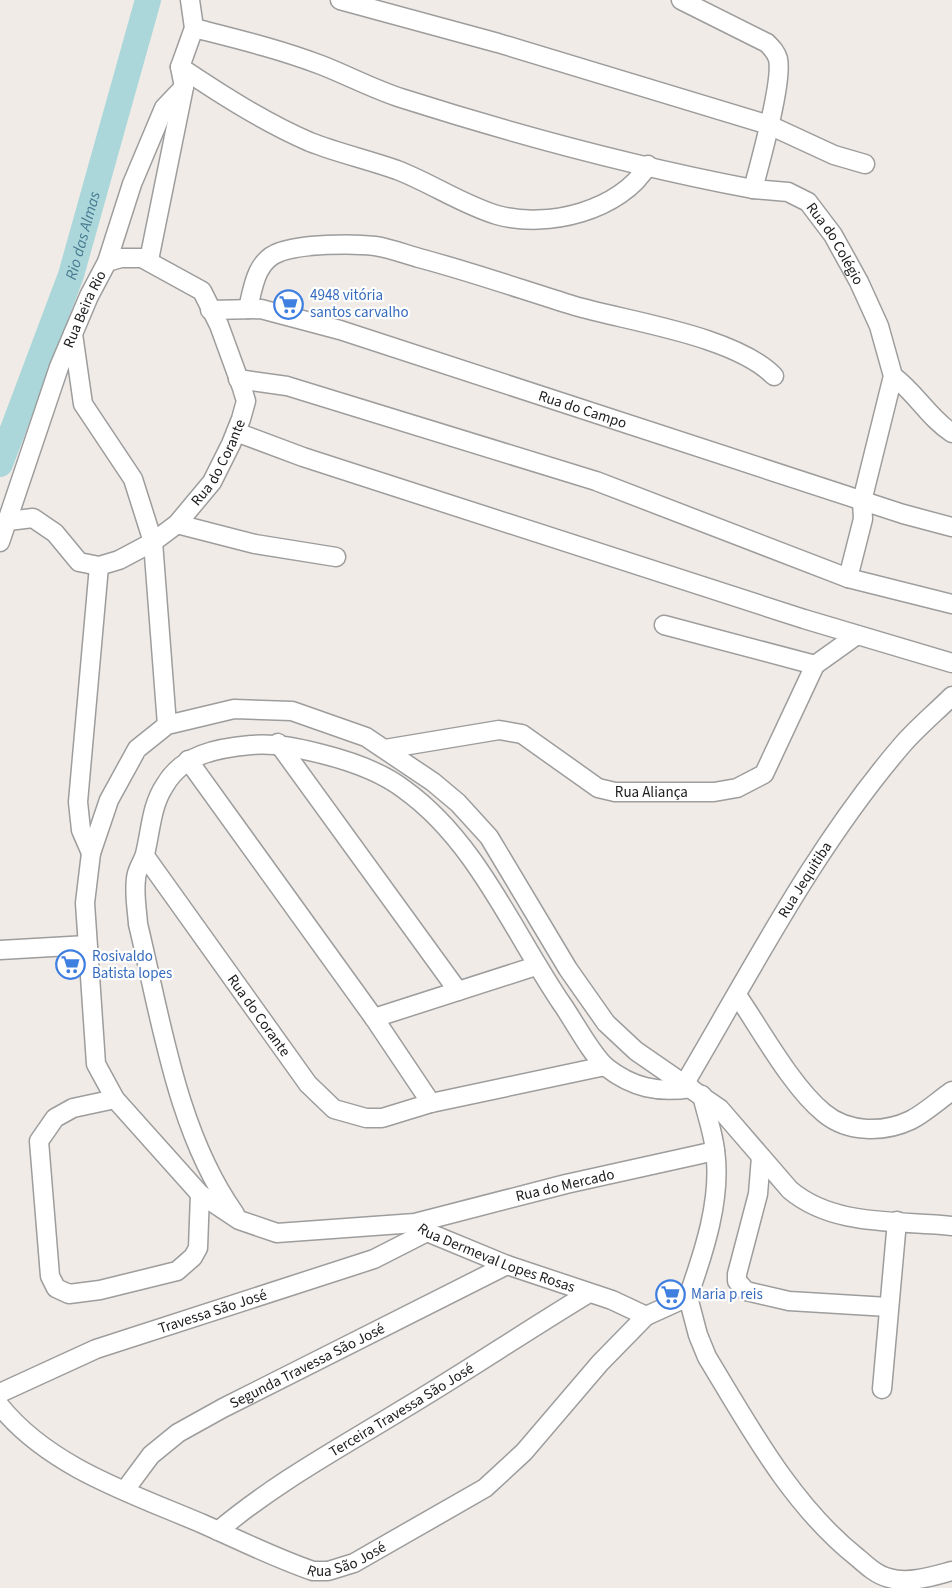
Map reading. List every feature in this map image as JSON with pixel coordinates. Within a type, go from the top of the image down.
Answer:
[{"type":"street","points":[[148,260],[184,87],[180,67],[194,28],[190,0]]},
{"type":"street","points":[[340,0],[498,43],[769,124],[834,155],[865,164]]},
{"type":"street","points":[[681,0],[767,43],[774,51],[778,68],[769,124],[753,189]]},
{"type":"street","name":"Rua do Colégio","points":[[194,28],[267,46],[320,64],[398,97],[500,128],[648,165],[676,175],[753,189],[788,192],[808,202],[819,215],[859,282],[879,326],[893,376],[862,501],[863,519],[848,578]]},
{"type":"street","points":[[180,67],[229,100],[312,142],[399,171],[497,215],[549,218],[593,207],[616,197],[638,181],[648,165]]},
{"type":"street","name":"Rua Beira Rio","points":[[0,542],[40,421],[73,333],[107,262],[119,218],[160,117],[169,100],[184,87]]},
{"type":"street","points":[[248,309],[260,268],[271,256],[301,248],[374,246],[442,264],[577,306],[698,338],[755,359],[774,376]]},
{"type":"street","name":"Rua do Corante","points":[[99,566],[110,564],[153,542],[177,524],[212,482],[236,432],[246,401],[219,325],[202,291],[148,260],[131,257],[107,262]]},
{"type":"street","name":"Rua do Campo","points":[[210,310],[261,309],[340,330],[862,501],[952,527]]},
{"type":"street","points":[[73,333],[83,404],[133,478],[153,542],[167,725]]},
{"type":"street","points":[[893,376],[911,389],[940,425],[952,433]]},
{"type":"street","points":[[238,379],[287,386],[596,481],[848,578],[952,604]]},
{"type":"street","points":[[236,432],[303,457],[857,635],[952,663]]},
{"type":"street","points":[[8,521],[33,518],[55,533],[80,562],[99,566],[78,802],[81,830],[91,854]]},
{"type":"street","points":[[177,524],[255,544],[336,557]]},
{"type":"street","points":[[664,625],[815,665]]},
{"type":"street","name":"Rua Aliança","points":[[385,750],[499,730],[522,734],[598,788],[632,792],[737,788],[764,774],[815,665],[857,635]]},
{"type":"street","name":"Rua Jequitiba","points":[[692,1089],[737,995],[798,890],[869,788],[904,743],[952,696]]},
{"type":"street","points":[[115,1099],[73,1108],[55,1118],[39,1141],[50,1276],[56,1288],[69,1294],[100,1290],[177,1271],[193,1257],[198,1248],[200,1194],[115,1099],[96,1064],[85,903],[91,854],[99,825],[121,774],[137,750],[167,725],[234,709],[292,711],[366,737],[433,782],[458,803],[489,837],[568,969],[606,1023],[636,1051],[692,1089],[738,1128],[790,1190],[820,1210],[850,1217],[952,1226]]},
{"type":"street","points":[[239,1220],[226,1203],[180,1098],[138,924],[136,877],[145,856],[158,796],[169,778],[188,760],[231,748],[278,744],[349,761],[404,788],[455,838],[490,888],[537,966],[605,1066],[645,1089],[668,1092],[692,1089]]},
{"type":"street","points":[[278,744],[458,991]]},
{"type":"street","points":[[188,760],[374,1018],[431,1102]]},
{"type":"street","name":"Rua do Corante","points":[[145,856],[308,1084],[334,1110],[366,1118],[382,1118],[431,1102],[605,1066]]},
{"type":"street","points":[[0,950],[87,945]]},
{"type":"street","points":[[374,1018],[537,966]]},
{"type":"street","points":[[737,995],[796,1083],[825,1115],[858,1129],[875,1130],[911,1120],[952,1091]]},
{"type":"street","points":[[692,1089],[715,1151],[716,1188],[710,1222],[700,1263],[688,1297],[698,1335],[707,1357],[792,1489],[833,1538],[876,1572],[889,1579],[927,1578],[952,1571]]},
{"type":"street","name":"Rua do Mercado","points":[[421,1227],[566,1184],[715,1151]]},
{"type":"street","points":[[761,1157],[758,1194],[736,1281],[746,1291],[771,1298],[888,1307]]},
{"type":"street","name":"Rua Dermeval Lopes Rosas","points":[[200,1194],[239,1220],[276,1233],[421,1227],[507,1265],[589,1293],[646,1316]]},
{"type":"street","points":[[882,1389],[897,1221]]},
{"type":"street","name":"Travessa São José","points":[[0,1393],[96,1349],[374,1259],[421,1227]]},
{"type":"street","name":"Segunda Travessa São José","points":[[125,1490],[151,1455],[178,1433],[507,1265]]},
{"type":"street","name":"Terceira Travessa São José","points":[[218,1531],[254,1501],[291,1476],[402,1410],[589,1293]]},
{"type":"street","points":[[646,1316],[688,1297]]},
{"type":"street","name":"Rua São José","points":[[0,1406],[24,1432],[59,1458],[125,1490],[313,1571],[328,1571],[354,1563],[456,1506],[503,1473],[600,1363],[646,1316]]},
{"type":"waterway","name":"Rio das Almas","points":[[0,464],[71,275],[148,0]]},
{"type":"place","name":"4948 vitória santos carvalho","points":[[289,304]]},
{"type":"place","name":"Rosivaldo Batista lopes","points":[[71,965]]},
{"type":"place","name":"Maria p reis","points":[[670,1294]]}]
